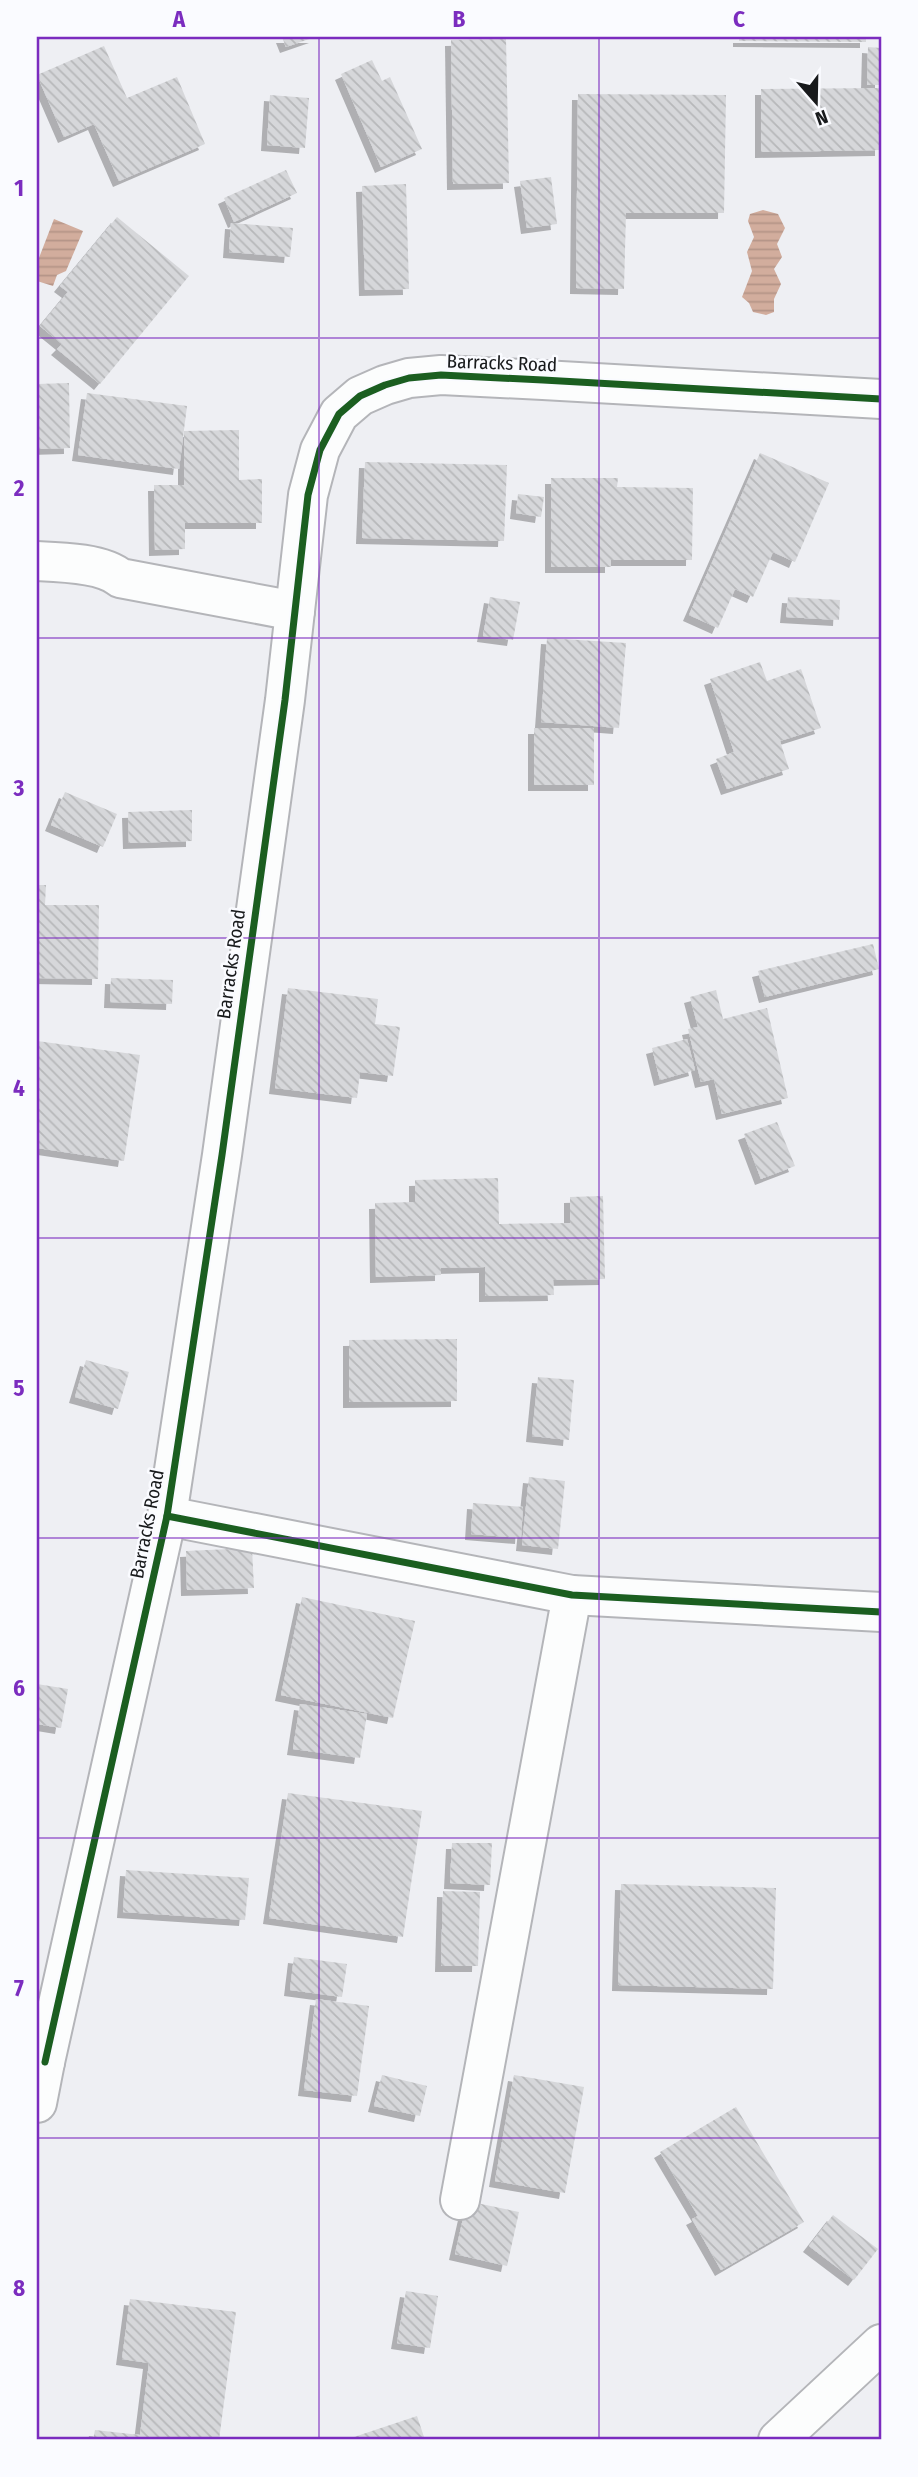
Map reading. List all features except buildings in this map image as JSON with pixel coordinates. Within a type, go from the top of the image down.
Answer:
[{"type":"street","name":"Barracks Road","points":[[37,2103],[41,2061],[167,1516],[222,1156],[308,495],[320,450],[339,414],[360,396],[410,378],[441,375],[881,398]]},
{"type":"street","points":[[37,561],[103,569],[120,578],[295,611]]},
{"type":"street","points":[[167,1516],[572,1595],[881,1612]]},
{"type":"street","points":[[460,2200],[572,1595]]},
{"type":"street","points":[[778,2440],[881,2344]]},
{"type":"shaded area","points":[[763,210],[778,214],[785,228],[777,244],[782,257],[774,269],[781,284],[774,299],[774,312],[766,315],[753,312],[742,297],[752,271],[747,252],[754,237],[748,221],[750,214]]},
{"type":"shaded area","points":[[54,219],[83,231],[66,271],[57,275],[53,286],[37,281],[37,263]]},
{"type":"cycle path","points":[[45,2062],[167,1516],[222,1155],[285,700],[308,495],[320,450],[339,414],[360,396],[409,378],[441,375],[881,399]]},
{"type":"cycle path","points":[[167,1516],[572,1595],[881,1612]]}]
